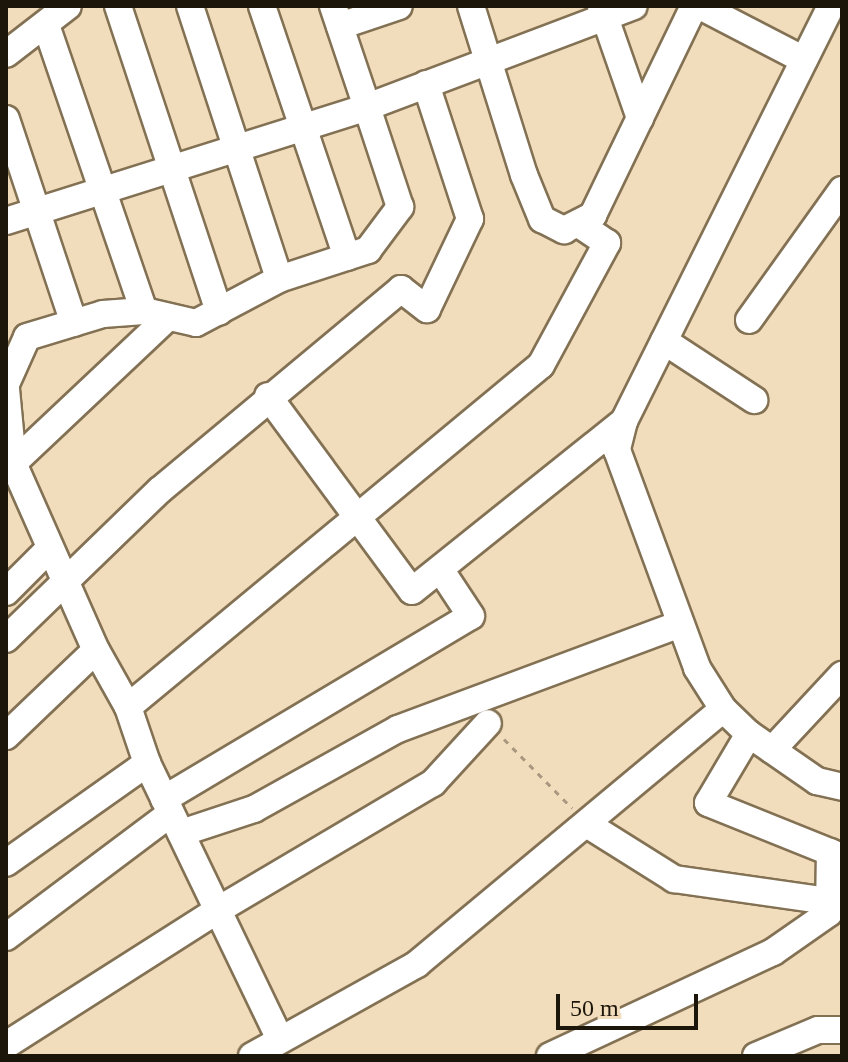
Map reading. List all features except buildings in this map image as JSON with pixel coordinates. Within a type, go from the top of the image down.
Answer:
[{"type":"street","points":[[6,54],[68,6]]},
{"type":"street","points":[[118,6],[219,312]]},
{"type":"street","points":[[190,6],[279,279]]},
{"type":"street","points":[[262,6],[347,257]]},
{"type":"street","points":[[280,1039],[147,763],[128,707],[96,650],[10,467],[8,369],[27,337],[103,314],[156,314],[196,323],[279,279],[368,250],[400,207],[336,16],[399,6]]},
{"type":"street","points":[[471,6],[542,219],[564,230],[580,225],[593,215],[694,6]]},
{"type":"street","points":[[6,221],[367,107],[602,12],[634,6]]},
{"type":"street","points":[[700,6],[804,60]]},
{"type":"street","points":[[831,6],[624,421],[617,450],[697,668],[723,709],[749,734],[817,781],[842,787]]},
{"type":"street","points":[[602,12],[640,118]]},
{"type":"street","points":[[46,25],[102,191],[156,314]]},
{"type":"street","points":[[6,639],[64,580],[268,396],[401,289],[427,309],[470,219],[426,84]]},
{"type":"street","points":[[6,119],[74,323]]},
{"type":"street","points":[[749,320],[842,190]]},
{"type":"street","points":[[128,707],[541,365],[607,243],[580,225]]},
{"type":"street","points":[[10,467],[156,314]]},
{"type":"street","points":[[664,341],[754,400]]},
{"type":"street","points":[[268,396],[412,591],[624,421]]},
{"type":"street","points":[[6,592],[50,548]]},
{"type":"street","points":[[6,937],[172,815],[471,616],[440,569]]},
{"type":"street","points":[[172,815],[254,809],[398,729],[680,624]]},
{"type":"street","points":[[6,736],[96,650]]},
{"type":"street","points":[[772,750],[842,675]]},
{"type":"street","points":[[252,1056],[417,964],[588,825],[723,709]]},
{"type":"street","points":[[6,1045],[218,910],[433,783],[488,723]]},
{"type":"street","points":[[550,1056],[773,952],[829,913],[836,902],[836,855],[708,803],[749,734]]},
{"type":"street","points":[[6,863],[147,763]]},
{"type":"street","points":[[588,825],[674,879],[836,902]]},
{"type":"street","points":[[756,1056],[818,1030],[842,1030]]},
{"type":"path","points":[[488,723],[588,825]]}]
